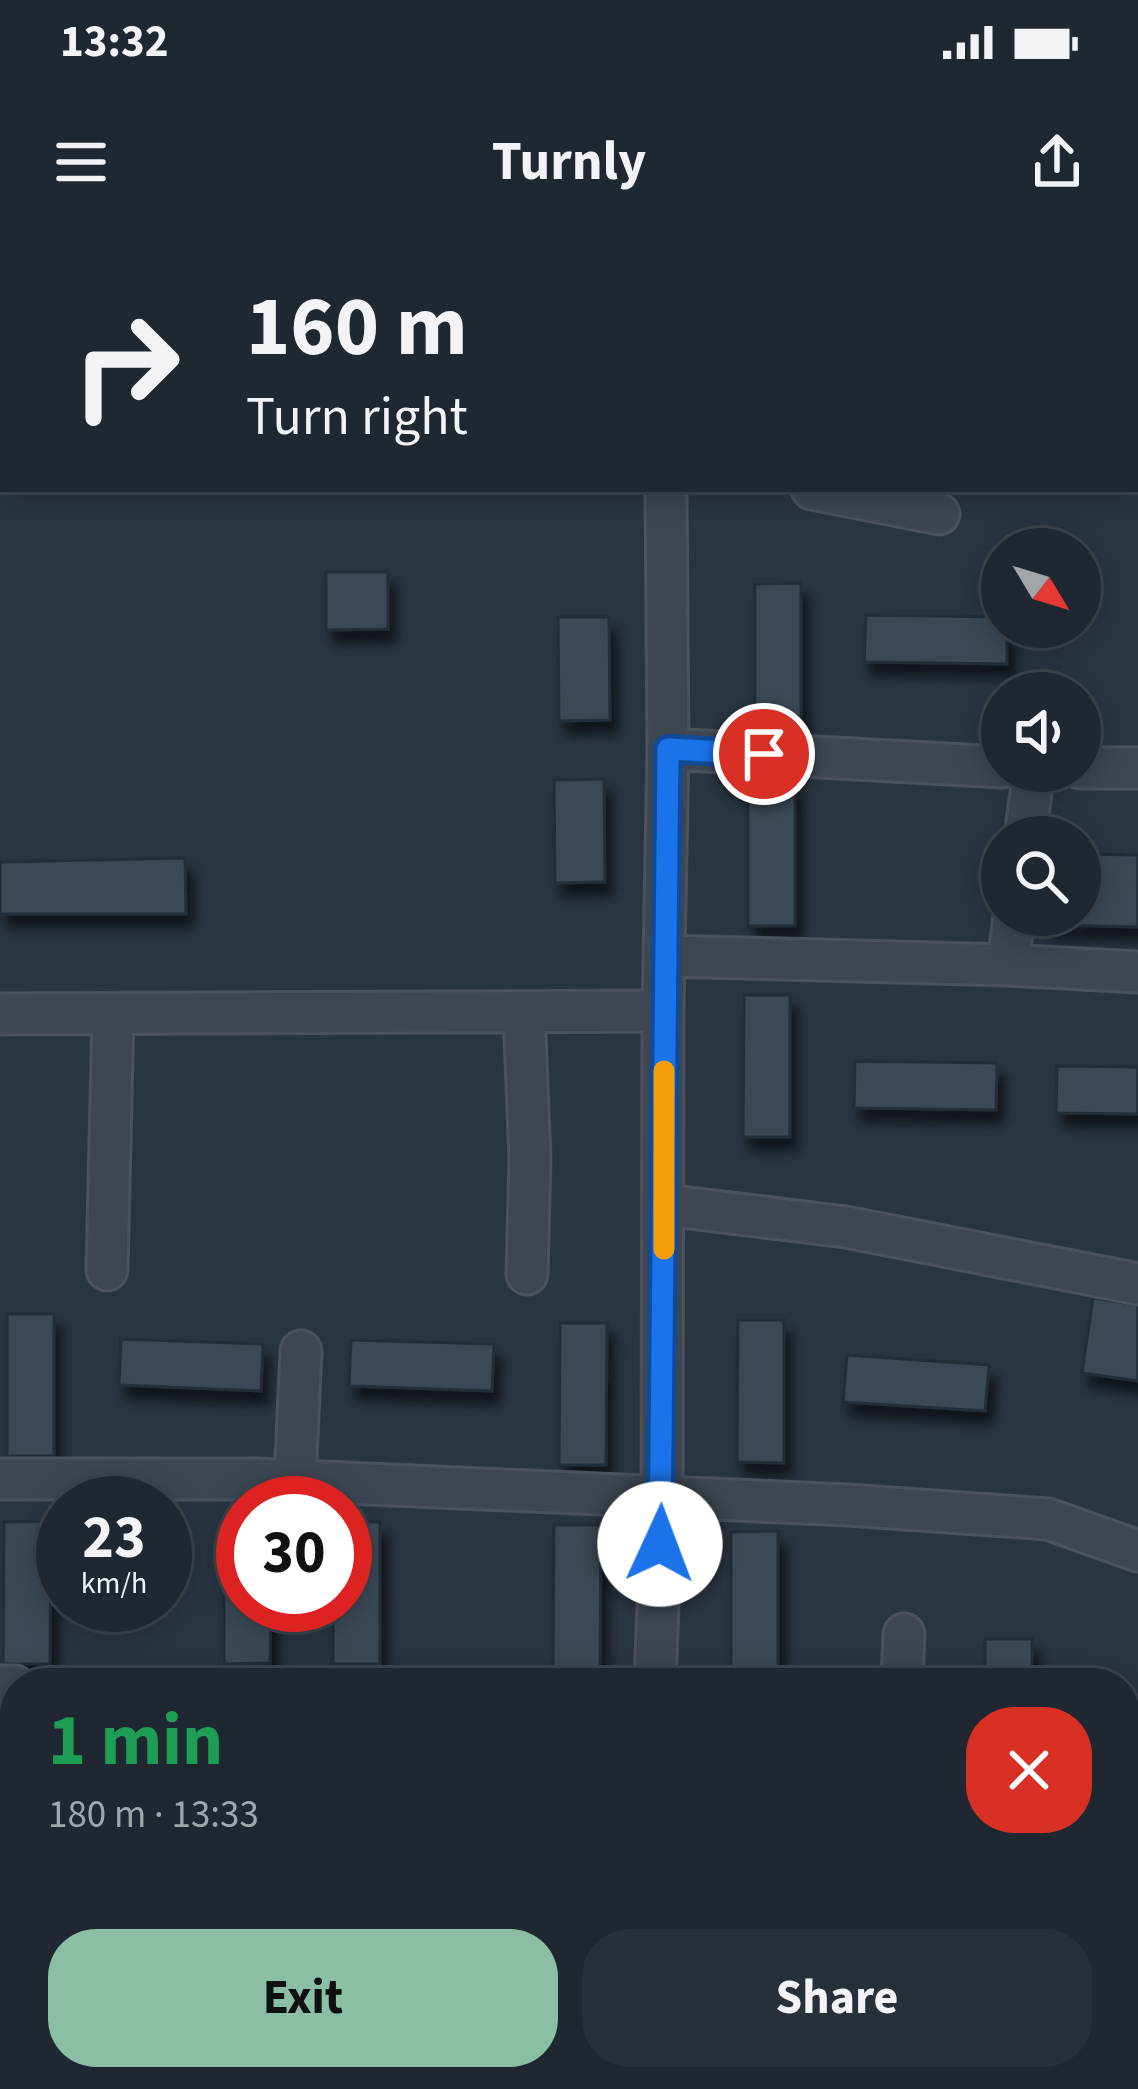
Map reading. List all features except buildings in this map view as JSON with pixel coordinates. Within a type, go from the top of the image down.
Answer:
[{"type":"street","points":[[656,1668],[662,1498],[666,492]]},
{"type":"street","points":[[827,492],[938,514]]},
{"type":"street","points":[[668,749],[981,766]]},
{"type":"street","points":[[1101,768],[1138,768]]},
{"type":"street","points":[[1007,965],[1011,936]]},
{"type":"street","points":[[665,956],[1138,972]]},
{"type":"street","points":[[524,1012],[530,1158],[526,1274]]},
{"type":"street","points":[[0,1014],[664,1012]]},
{"type":"street","points":[[107,1270],[113,1014]]},
{"type":"street","points":[[664,1205],[846,1228],[1138,1284]]},
{"type":"street","points":[[295,1476],[301,1352]]},
{"type":"street","points":[[0,1479],[216,1480]]},
{"type":"street","points":[[372,1485],[848,1505],[1048,1519],[1138,1551]]},
{"type":"street","points":[[903,1668],[904,1634]]},
{"type":"slow traffic","points":[[664,1071],[664,1249]]},
{"type":"route","points":[[660,1544],[668,749],[764,754]]}]
